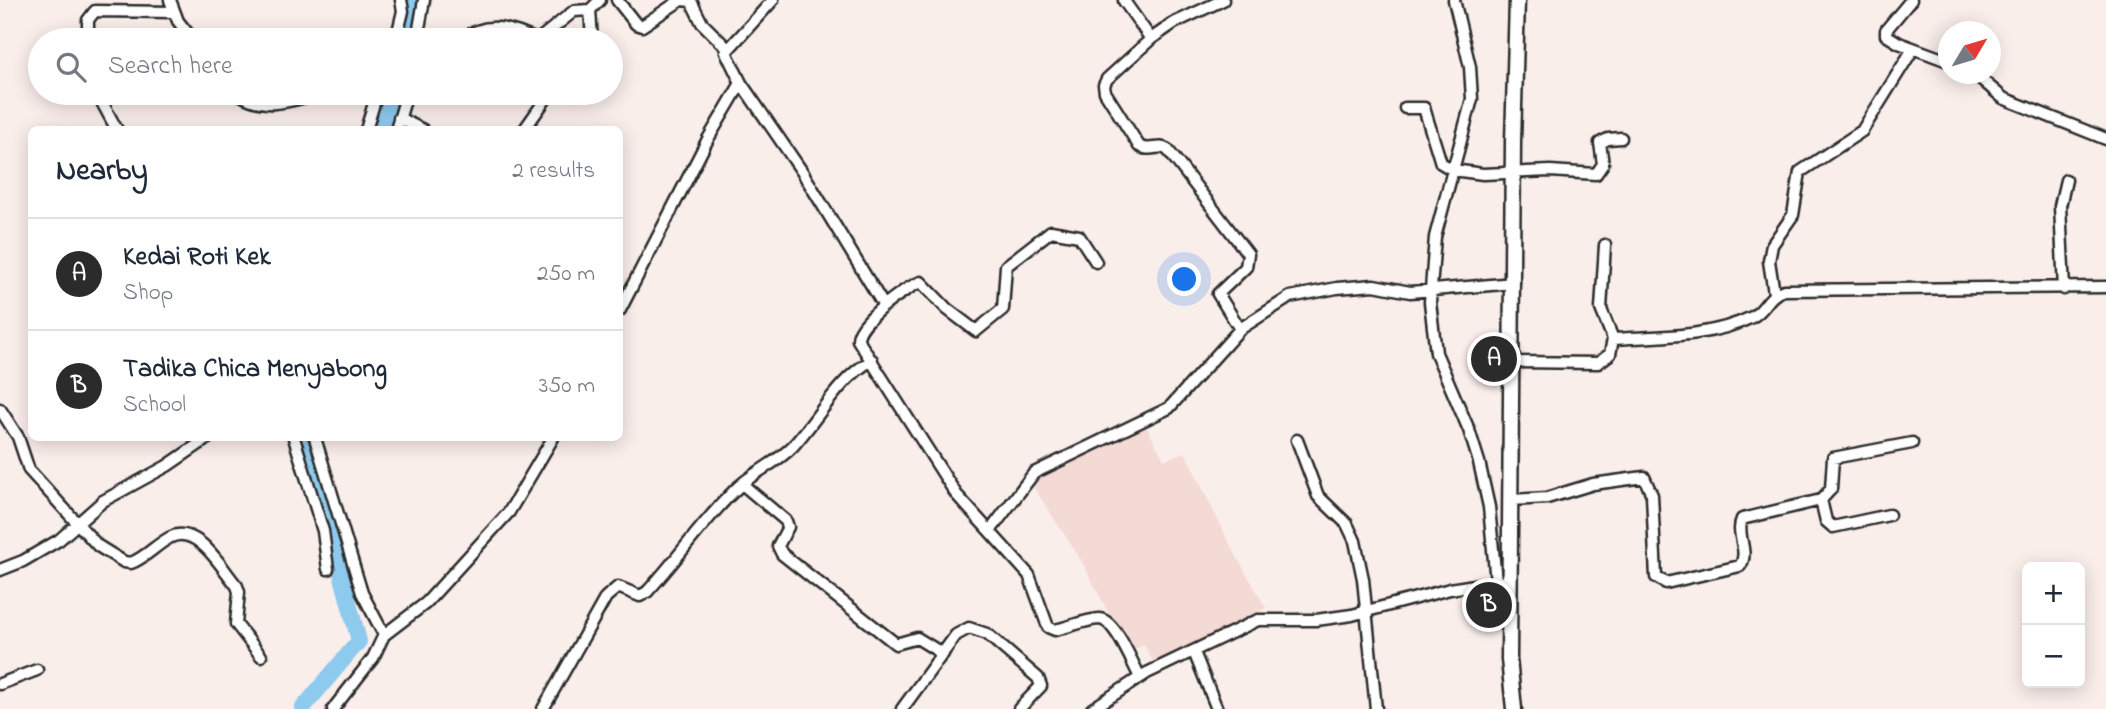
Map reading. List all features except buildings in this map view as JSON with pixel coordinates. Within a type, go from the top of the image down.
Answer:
[{"type":"street","points":[[170,0],[184,28]]},
{"type":"street","points":[[399,28],[403,11],[401,0]]},
{"type":"street","points":[[419,28],[424,0]]},
{"type":"street","points":[[552,28],[574,11],[590,10],[599,0]]},
{"type":"street","points":[[617,0],[636,24],[642,26],[681,0],[691,1],[702,23],[727,48],[741,83],[803,173],[884,306]]},
{"type":"street","points":[[727,48],[773,0]]},
{"type":"street","points":[[1223,0],[1174,23],[1151,39],[1107,79],[1104,85],[1105,92],[1139,146],[1146,150],[1160,147],[1168,150],[1248,254],[1246,267],[1218,294],[1240,329]]},
{"type":"street","points":[[1454,0],[1470,67],[1472,99],[1435,237],[1430,290],[1436,354],[1469,430],[1483,479],[1503,580],[1514,709]]},
{"type":"street","points":[[1503,580],[1511,500],[1517,0]]},
{"type":"street","points":[[1911,0],[1886,30],[1886,35],[1938,58]]},
{"type":"street","points":[[1124,1],[1151,39]]},
{"type":"street","points":[[590,10],[591,28]]},
{"type":"street","points":[[88,28],[88,20],[95,11],[174,12]]},
{"type":"street","points":[[482,28],[504,28]]},
{"type":"street","points":[[1774,293],[1769,261],[1772,245],[1793,215],[1800,172],[1862,131],[1913,49]]},
{"type":"street","points":[[623,304],[708,139],[741,83]]},
{"type":"street","points":[[1987,84],[2003,98],[2106,139]]},
{"type":"street","points":[[103,105],[115,126]]},
{"type":"street","points":[[367,126],[373,105]]},
{"type":"street","points":[[397,126],[403,105]]},
{"type":"street","points":[[527,126],[542,105]]},
{"type":"street","points":[[1405,108],[1423,108],[1428,115],[1438,157],[1445,166],[1453,170],[1483,174],[1596,174],[1602,164],[1600,143],[1621,138]]},
{"type":"street","points":[[399,118],[414,126]]},
{"type":"street","points":[[2064,289],[2060,206],[2066,180]]},
{"type":"street","points":[[1096,262],[1079,236],[1059,230],[1045,234],[1006,266],[1003,309],[976,331],[947,309],[921,282],[884,306],[858,333],[858,340],[956,494],[1029,575],[1048,627],[1055,630],[1106,620],[1113,627],[1140,677]]},
{"type":"street","points":[[1513,362],[1598,363],[1610,354],[1613,339],[1601,309],[1605,245]]},
{"type":"street","points":[[990,531],[1034,473],[1169,408],[1240,329],[1290,297],[1307,292],[1374,285],[1405,291],[1514,283]]},
{"type":"street","points":[[1613,339],[1682,335],[1722,327],[1755,316],[1774,293],[1797,290],[2106,287]]},
{"type":"street","points":[[543,709],[606,597],[618,587],[640,596],[647,592],[741,484],[786,453],[817,412],[858,369],[872,360]]},
{"type":"street","points":[[0,409],[18,437],[29,470],[98,546],[124,562],[136,561],[175,535],[194,538],[237,586],[239,592],[236,624],[261,656]]},
{"type":"street","points":[[1297,440],[1318,496],[1351,531],[1366,611],[1376,709]]},
{"type":"street","points":[[0,570],[36,555],[109,497],[167,466],[204,441]]},
{"type":"street","points":[[295,441],[323,531],[328,569]]},
{"type":"street","points":[[316,441],[362,593],[384,635]]},
{"type":"street","points":[[333,709],[373,658],[384,635],[426,603],[503,519],[551,441]]},
{"type":"street","points":[[1511,500],[1539,499],[1593,484],[1644,477],[1652,495],[1656,577],[1666,583],[1740,566],[1744,558],[1739,526],[1745,516],[1821,500],[1831,489],[1833,458],[1913,443]]},
{"type":"street","points":[[741,484],[786,521],[788,527],[778,546],[782,554],[896,645],[917,638],[943,654]]},
{"type":"street","points":[[1821,500],[1826,521],[1833,527],[1889,515]]},
{"type":"street","points":[[1092,709],[1140,677],[1258,620],[1315,620],[1366,611],[1450,589],[1503,580]]},
{"type":"street","points":[[902,709],[963,629],[969,628],[987,634],[1038,678],[1041,686],[1038,693],[1019,709]]},
{"type":"street","points":[[1194,652],[1217,709]]},
{"type":"street","points":[[0,684],[37,670]]},
{"type":"shaded area","points":[[1145,424],[1164,460],[1185,452],[1228,541],[1266,608],[1154,663],[1144,645],[1129,652],[1081,560],[1029,480]]},
{"type":"waterway","points":[[408,28],[413,0]]},
{"type":"waterway","points":[[383,126],[389,105]]},
{"type":"waterway","points":[[302,709],[359,641],[306,441]]},
{"type":"place","name":"Kedai Roti Kek","points":[[1494,359]]},
{"type":"place","name":"Tadika Chica Menyabong","points":[[1489,605]]}]
